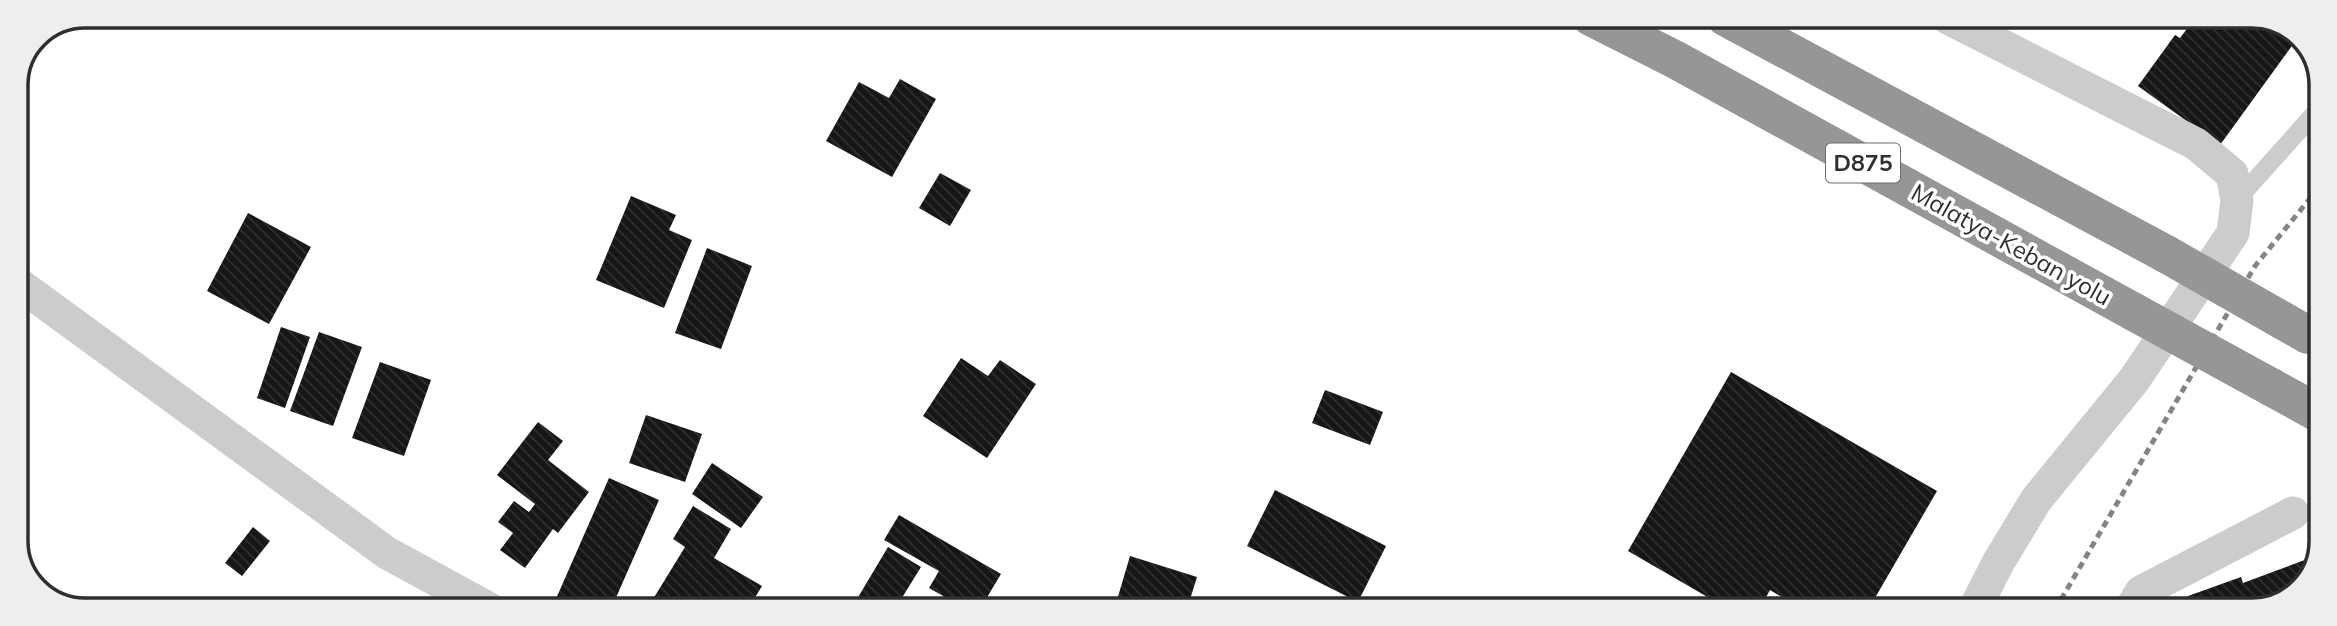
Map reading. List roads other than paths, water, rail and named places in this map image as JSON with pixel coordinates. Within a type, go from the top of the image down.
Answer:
[{"type":"highway","name":"Malatya-Keban yolu","points":[[1613,28],[1676,60],[2309,408]]},
{"type":"highway","name":"D875","points":[[1744,28],[2166,254],[2309,336]]},
{"type":"street","points":[[1968,28],[2196,144],[2232,174],[2237,200],[2233,233],[2134,380],[2036,500],[1980,598]]},
{"type":"street","points":[[28,291],[387,553],[470,598]]},
{"type":"street","points":[[2137,598],[2141,592],[2293,513]]},
{"type":"lane","points":[[2237,200],[2309,119]]},
{"type":"railway","points":[[2062,598],[2255,266],[2309,200]]}]
